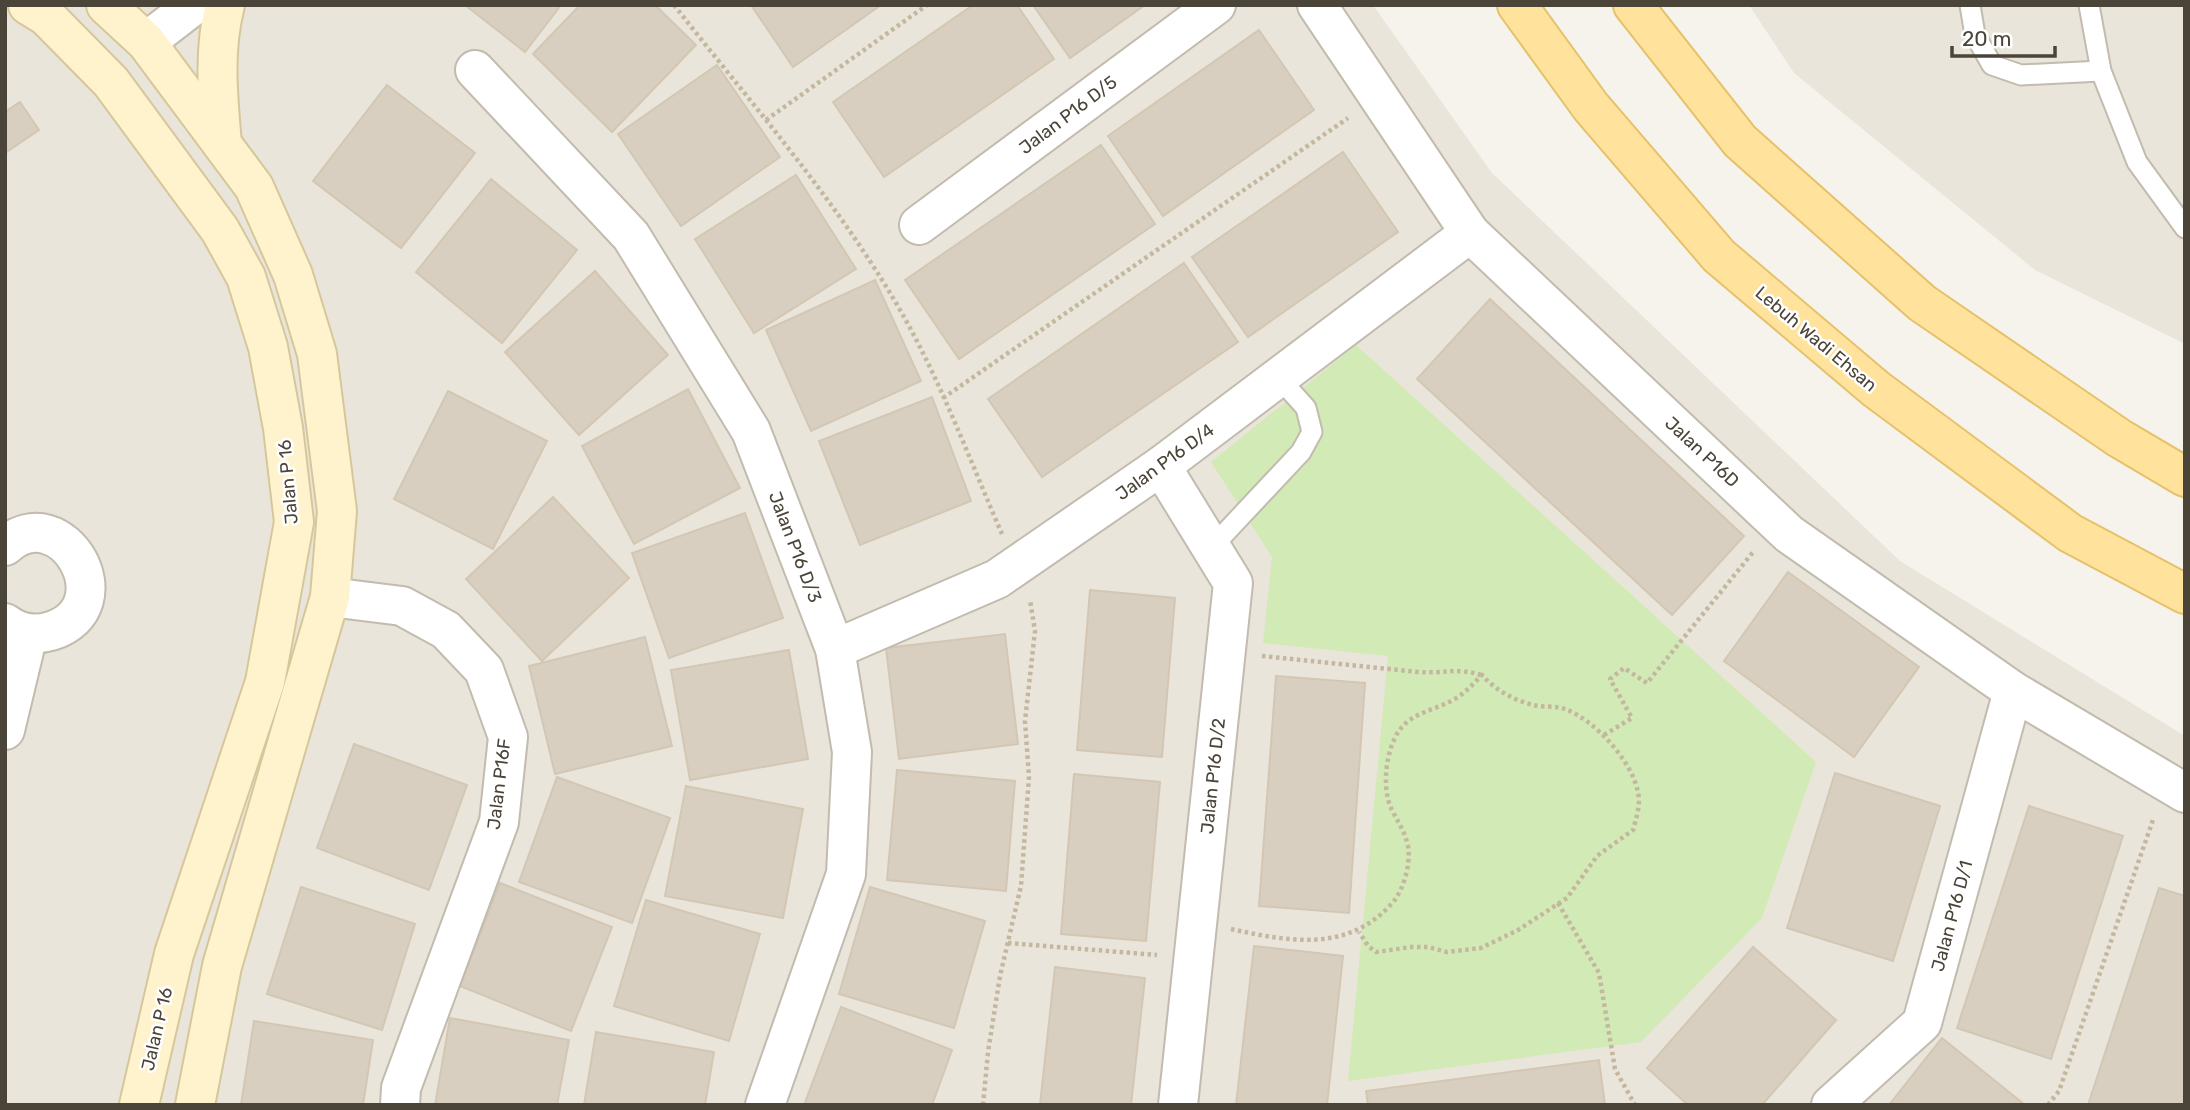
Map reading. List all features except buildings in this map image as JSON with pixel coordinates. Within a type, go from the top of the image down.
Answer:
[{"type":"main road","name":"Lebuh Wadi Ehsan","points":[[1517,5],[1591,107],[1719,256],[1876,389],[2070,533],[2185,594]]},
{"type":"main road","points":[[1633,5],[1740,141],[1922,303],[2119,438],[2185,477]]},
{"type":"main road","points":[[2119,438],[2185,467]]},
{"type":"main road","points":[[2070,533],[2185,609]]},
{"type":"street","points":[[106,5],[146,42],[254,187],[293,275],[317,354],[337,511],[330,597],[222,966],[195,1105]]},
{"type":"street","points":[[161,150],[141,84],[146,42],[194,5]]},
{"type":"street","points":[[222,144],[216,79],[220,22],[225,5]]},
{"type":"street","name":"Jalan P16 D/5","points":[[919,225],[1216,5]]},
{"type":"street","name":"Jalan P16D","points":[[1317,5],[1470,233],[1777,523],[2013,691],[2176,788]]},
{"type":"street","points":[[37,11],[146,42]]},
{"type":"street","name":"Jalan P 16","points":[[37,11],[111,82],[220,230],[246,276],[268,347],[283,428],[294,522],[265,682],[174,954],[139,1105]]},
{"type":"street","name":"Jalan P16 D/3","points":[[475,70],[638,247],[751,431],[835,649],[852,752],[846,874],[765,1105]]},
{"type":"street","name":"Jalan P16 D/4","points":[[835,649],[997,579],[1161,466],[1470,233]]},
{"type":"street","name":"Jalan P16 D/2","points":[[1161,466],[1233,583],[1178,1105]]},
{"type":"street","points":[[5,546],[27,535],[58,539],[71,548],[85,576],[81,607],[71,620],[44,634],[17,628],[5,730]]},
{"type":"street","name":"Jalan P16F","points":[[330,597],[402,606],[446,630],[484,670],[508,737],[499,822],[401,1088],[400,1105]]},
{"type":"street","name":"Jalan P16 D/1","points":[[1831,1105],[1922,1023],[2013,691]]},
{"type":"lane","points":[[1970,5],[1975,35],[1992,65],[2021,75],[2101,71]]},
{"type":"lane","points":[[2089,5],[2101,71],[2137,162],[2185,228]]},
{"type":"lane","points":[[1211,548],[1301,452],[1312,432],[1306,408],[1279,378]]},
{"type":"path","points":[[674,5],[766,120],[874,266],[913,332],[1029,593],[1035,631],[1025,721],[1029,777],[1021,887],[988,1052],[983,1105]]},
{"type":"path","points":[[766,120],[927,5]]},
{"type":"path","points":[[943,398],[1378,97]]},
{"type":"path","points":[[1604,735],[1632,718],[1610,679],[1624,668],[1647,683],[1777,523]]},
{"type":"path","points":[[1226,652],[1418,673],[1457,669],[1482,675],[1491,686],[1527,704],[1561,708],[1578,714],[1604,735],[1633,775],[1639,795],[1633,830],[1597,856],[1578,886],[1558,904],[1518,930],[1480,948],[1447,952],[1428,947],[1376,952],[1368,946],[1359,932]]},
{"type":"path","points":[[1008,943],[1195,945],[1229,929],[1292,941],[1359,932],[1400,894],[1407,869],[1409,849],[1387,796],[1388,755],[1394,737],[1414,715],[1458,698],[1482,675]]},
{"type":"path","points":[[2048,1105],[2059,1091],[2176,788]]},
{"type":"path","points":[[1558,904],[1600,973],[1615,1069],[1635,1105]]},
{"type":"shaded area","points":[[5,5],[1373,5],[1492,173],[1900,561],[2185,736],[2185,1105],[5,1105]]},
{"type":"shaded area","points":[[1749,5],[2185,5],[2185,344],[2035,270],[1794,73]]},
{"type":"green space","points":[[1356,345],[1816,762],[1762,918],[1641,1042],[1348,1081],[1388,656],[1263,643],[1272,557],[1211,462]]}]
